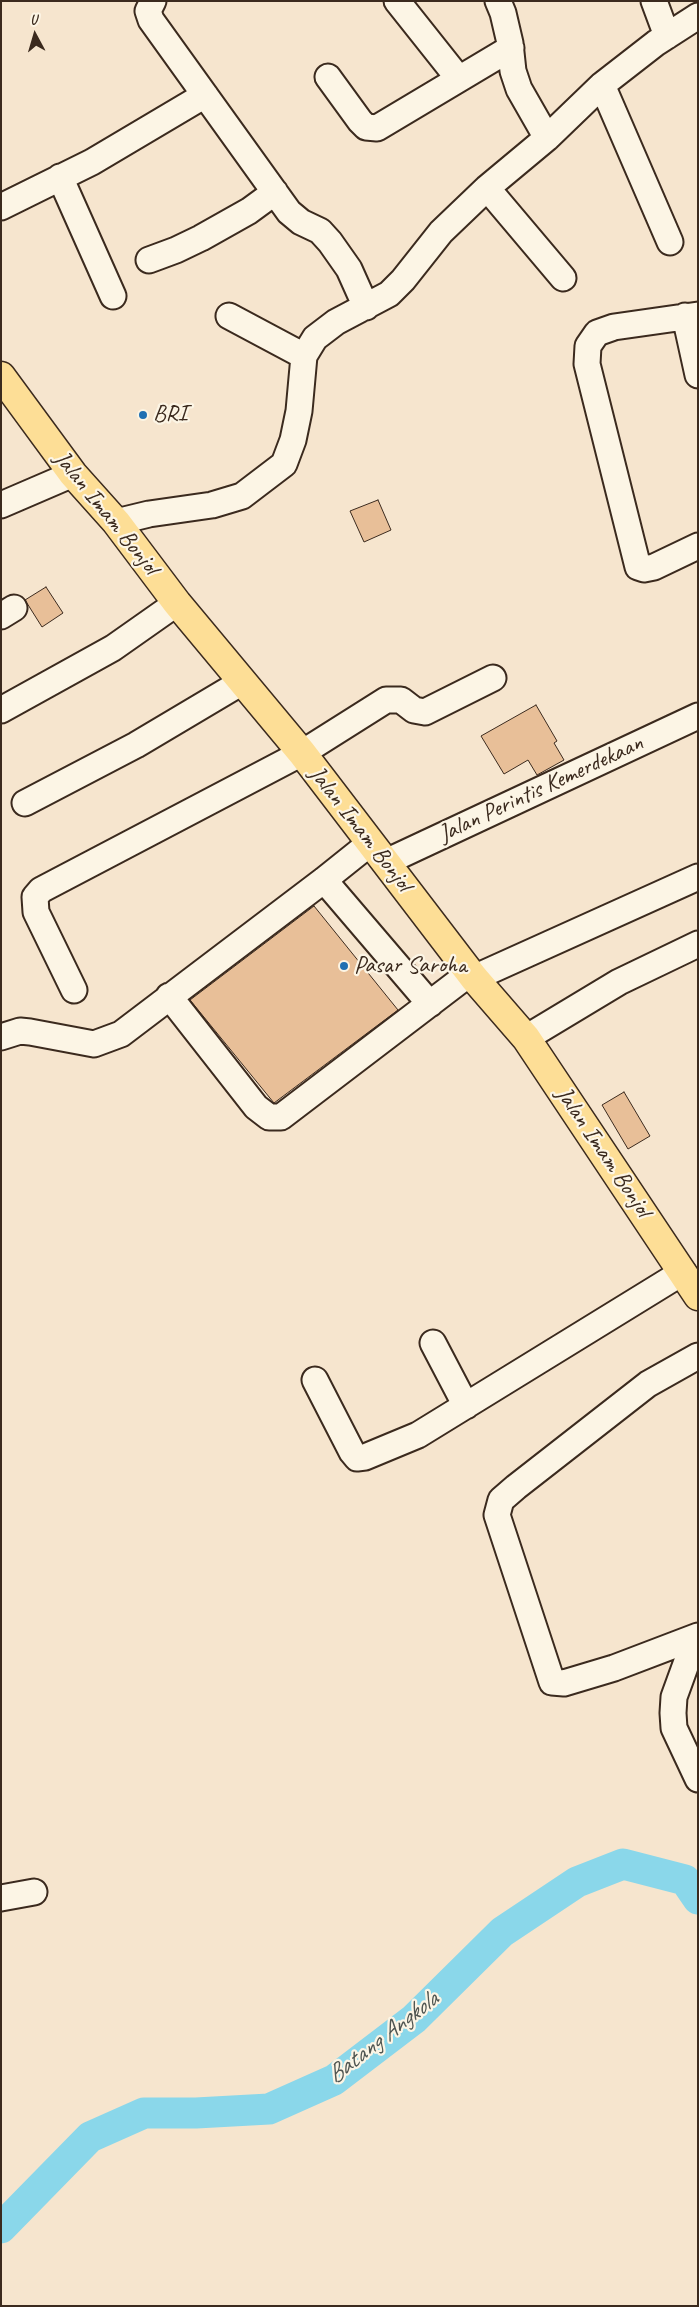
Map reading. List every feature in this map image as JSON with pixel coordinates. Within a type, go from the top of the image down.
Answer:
[{"type":"highway","name":"Jalan Imam Bonjol","points":[[2,379],[73,474],[116,522],[177,603],[302,753],[472,976],[526,1038],[698,1296]]},
{"type":"street","points":[[153,1],[148,10],[150,20],[290,212],[301,222],[320,231],[330,242],[349,269],[366,307]]},
{"type":"street","points":[[397,1],[459,79]]},
{"type":"street","points":[[498,1],[503,13],[511,48],[513,71],[519,89],[547,138]]},
{"type":"street","points":[[654,1],[667,36]]},
{"type":"street","points":[[116,522],[149,514],[212,505],[242,496],[284,464],[293,440],[299,411],[304,356],[314,338],[336,322],[389,294],[403,280],[441,232],[487,188],[547,138],[602,85],[667,36],[698,16]]},
{"type":"street","points":[[328,77],[366,127],[377,128],[511,48]]},
{"type":"street","points":[[602,85],[670,242]]},
{"type":"street","points":[[1,207],[108,153],[205,95]]},
{"type":"street","points":[[60,177],[113,296]]},
{"type":"street","points":[[487,188],[563,278]]},
{"type":"street","points":[[148,260],[201,238],[249,211],[275,192]]},
{"type":"street","points":[[229,316],[304,356]]},
{"type":"street","points":[[698,375],[692,316],[614,327],[597,333],[588,346],[587,364],[638,567],[644,569],[654,567],[698,546]]},
{"type":"street","points":[[1,505],[73,474]]},
{"type":"street","points":[[1,710],[112,648],[177,603]]},
{"type":"street","points":[[74,990],[36,912],[34,904],[36,894],[53,883],[302,753],[386,700],[400,700],[414,710],[425,712],[493,678]]},
{"type":"street","points":[[25,803],[136,745],[242,682]]},
{"type":"street","name":"Jalan Perintis Kemerdekaan","points":[[1,1037],[20,1031],[88,1044],[101,1043],[122,1034],[169,996],[324,880],[378,853],[698,716]]},
{"type":"street","points":[[169,996],[256,1107],[269,1117],[281,1118],[430,1004],[472,976],[698,876]]},
{"type":"street","points":[[324,880],[430,1004]]},
{"type":"street","points":[[526,1038],[619,982],[698,944]]},
{"type":"street","points":[[315,1380],[352,1452],[357,1458],[418,1435],[683,1272]]},
{"type":"street","points":[[432,1343],[466,1406]]},
{"type":"street","points":[[698,1356],[648,1384],[523,1482],[501,1500],[497,1515],[552,1682],[564,1683],[614,1668],[698,1636]]},
{"type":"street","points":[[698,1642],[683,1672],[674,1697],[673,1713],[674,1728],[698,1779]]},
{"type":"street","points":[[1,1898],[34,1892]]},
{"type":"building","points":[[378,500],[391,530],[364,542],[350,511]]},
{"type":"building","points":[[46,587],[63,613],[42,627],[25,600]]},
{"type":"building","points":[[536,705],[557,741],[554,743],[564,760],[537,775],[528,760],[504,774],[481,736]]},
{"type":"building","points":[[314,906],[398,1010],[274,1103],[190,1000]]},
{"type":"building","points":[[624,1092],[650,1136],[628,1149],[602,1105]]},
{"type":"waterway","name":"Batang Angkola","points":[[1,2228],[90,2137],[144,2113],[196,2113],[269,2109],[334,2080],[414,2019],[502,1932],[577,1882],[623,1864],[685,1880],[698,1899]]},
{"type":"place","name":"BRI","points":[[143,415]]},
{"type":"place","name":"Pasar Saroha","points":[[344,966]]}]
